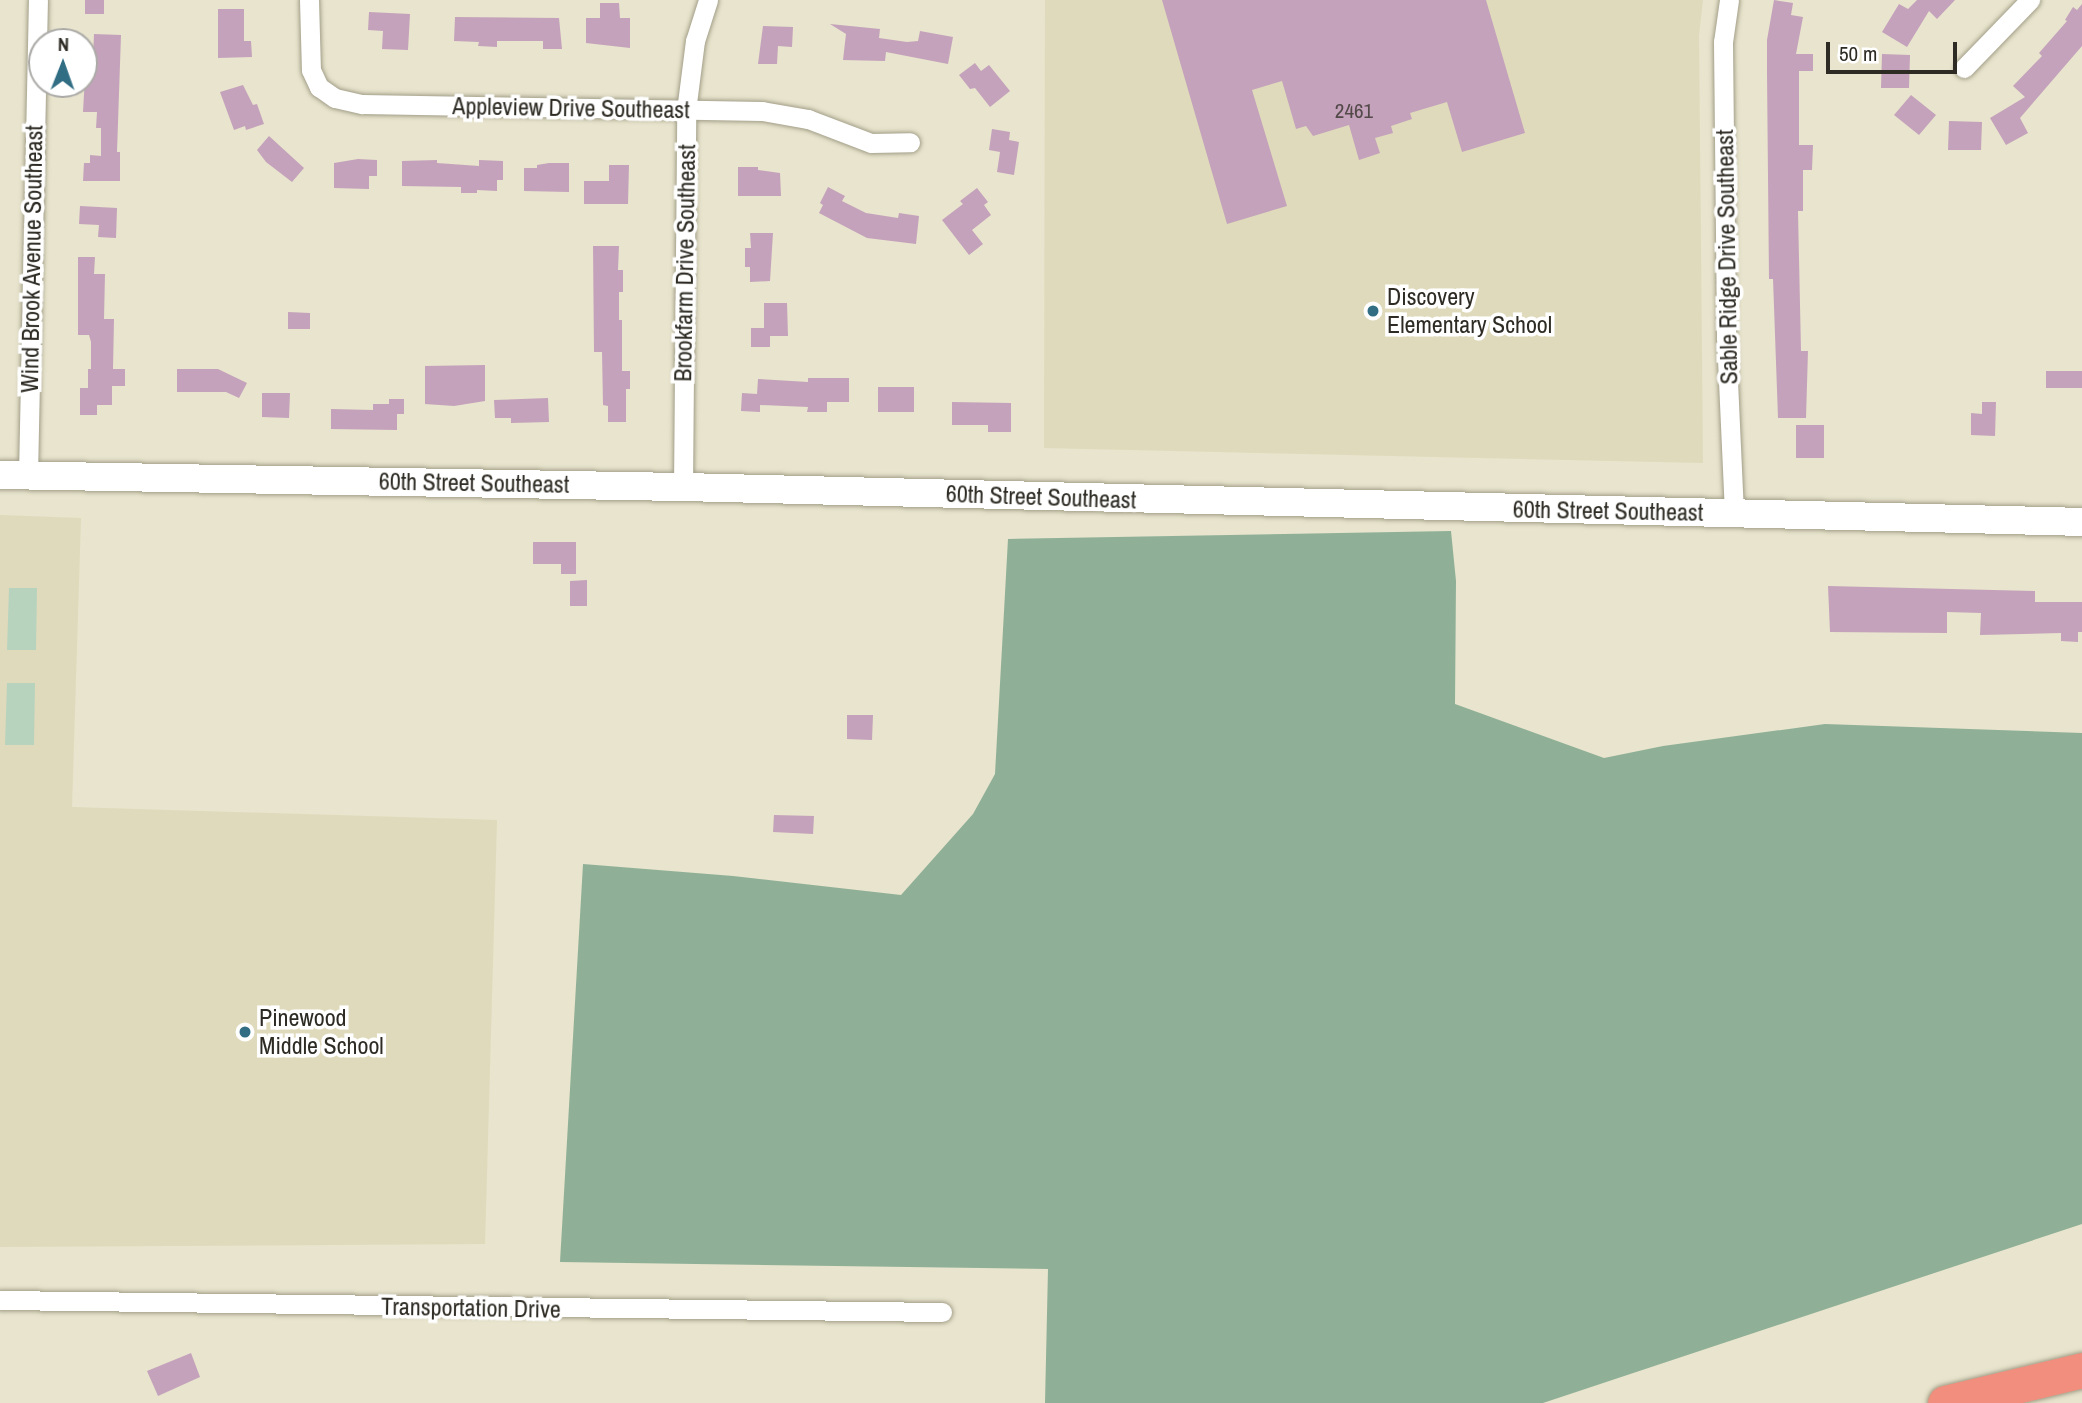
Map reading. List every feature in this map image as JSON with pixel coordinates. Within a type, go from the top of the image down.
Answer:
[{"type":"highway","points":[[1945,1403],[2082,1370]]},
{"type":"main road","name":"60th Street Southeast","points":[[0,475],[683,487],[2082,522]]},
{"type":"street","name":"Wind Brook Avenue Southeast","points":[[29,475],[37,0]]},
{"type":"street","name":"Appleview Drive Southeast","points":[[309,0],[308,48],[312,70],[319,88],[335,98],[362,104],[786,114],[871,143],[910,142]]},
{"type":"street","name":"Brookfarm Drive Southeast","points":[[683,487],[687,111],[695,41],[708,0]]},
{"type":"street","name":"Sable Ridge Drive Southeast","points":[[1729,0],[1723,42],[1726,296],[1734,514]]},
{"type":"street","points":[[1964,68],[2030,0]]},
{"type":"street","name":"Transportation Drive","points":[[0,1300],[942,1312]]},
{"type":"shaded area","name":"Discovery Elementary School","points":[[1045,0],[1703,0],[1699,35],[1703,463],[1044,448]]},
{"type":"shaded area","name":"Pinewood Middle School","points":[[0,515],[81,518],[72,807],[497,820],[485,1244],[0,1247]]},
{"type":"green space","points":[[1451,531],[1456,581],[1455,704],[1604,758],[1663,746],[1825,724],[2082,733],[2082,1224],[1543,1403],[1045,1403],[1048,1269],[560,1262],[583,864],[733,876],[901,895],[973,814],[995,774],[1008,539]]},
{"type":"green space","points":[[9,588],[37,588],[36,650],[7,650]]},
{"type":"green space","points":[[7,683],[35,683],[34,745],[5,745]]},
{"type":"building","points":[[85,0],[104,0],[104,14],[85,14]]},
{"type":"building","points":[[1162,0],[1486,0],[1525,133],[1462,152],[1447,102],[1410,113],[1412,119],[1391,126],[1393,133],[1375,138],[1380,153],[1359,160],[1349,125],[1313,136],[1306,126],[1296,129],[1282,81],[1252,90],[1287,206],[1227,224]]},
{"type":"building","points":[[1774,0],[1793,3],[1791,15],[1803,17],[1796,54],[1813,54],[1813,71],[1799,71],[1799,145],[1813,145],[1812,170],[1803,170],[1803,211],[1798,211],[1801,351],[1808,351],[1806,418],[1778,418],[1773,279],[1769,279],[1767,73],[1767,40]]},
{"type":"building","points":[[1917,0],[1955,0],[1937,19],[1929,11],[1907,47],[1882,32],[1899,4],[1908,9]]},
{"type":"building","points":[[600,3],[619,3],[620,18],[630,18],[630,48],[586,43],[586,18],[600,18]]},
{"type":"building","points":[[2082,4],[2082,46],[2020,118],[2028,133],[2006,145],[1990,118],[2025,97],[2013,86],[2042,56],[2039,53],[2067,21],[2065,20],[2073,7],[2077,10]]},
{"type":"building","points":[[218,9],[244,9],[244,41],[251,41],[252,57],[218,58]]},
{"type":"building","points":[[369,12],[410,14],[408,50],[382,49],[383,31],[368,30]]},
{"type":"building","points":[[455,17],[559,18],[562,49],[543,49],[543,41],[497,41],[497,47],[478,46],[479,42],[454,41]]},
{"type":"building","points":[[830,24],[880,29],[879,38],[907,42],[918,41],[920,31],[953,37],[948,64],[886,52],[885,61],[843,60],[846,34]]},
{"type":"building","points":[[763,26],[793,27],[792,47],[778,46],[777,64],[758,64]]},
{"type":"building","points":[[98,34],[121,35],[117,152],[120,152],[120,181],[83,181],[84,163],[90,163],[90,155],[101,156],[101,128],[96,128],[97,112],[83,112],[84,98],[98,98]]},
{"type":"building","points":[[1882,54],[1910,55],[1909,88],[1881,88]]},
{"type":"building","points":[[975,63],[981,71],[989,65],[1010,91],[990,107],[975,88],[970,89],[959,75]]},
{"type":"building","points":[[243,85],[253,105],[257,104],[264,124],[246,130],[245,126],[234,130],[220,92]]},
{"type":"building","points":[[1911,95],[1936,115],[1919,135],[1894,115]]},
{"type":"building","points":[[1949,121],[1982,122],[1981,150],[1948,150]]},
{"type":"building","points":[[992,129],[1010,132],[1009,140],[1019,142],[1014,175],[997,172],[1000,152],[989,150]]},
{"type":"building","points":[[269,136],[304,168],[292,182],[266,162],[257,150]]},
{"type":"building","points":[[358,159],[377,160],[377,176],[369,176],[369,189],[334,188],[334,163]]},
{"type":"building","points":[[437,160],[437,163],[479,166],[479,160],[503,161],[503,180],[497,180],[497,191],[477,190],[477,193],[461,193],[461,187],[402,186],[402,161]]},
{"type":"building","points":[[569,163],[569,192],[524,191],[524,168],[537,168],[537,165]]},
{"type":"building","points":[[609,165],[629,165],[628,204],[584,204],[584,181],[609,181]]},
{"type":"building","points":[[738,167],[758,167],[758,170],[780,173],[781,196],[738,196]]},
{"type":"building","points":[[828,187],[845,196],[842,201],[866,213],[898,218],[899,213],[919,216],[916,244],[867,238],[819,213],[823,205],[820,203]]},
{"type":"building","points":[[977,188],[988,202],[984,205],[991,215],[972,230],[983,244],[969,255],[942,220],[963,204],[960,201]]},
{"type":"building","points":[[80,206],[117,208],[116,238],[98,237],[99,225],[79,224]]},
{"type":"building","points":[[750,233],[773,233],[770,281],[750,282],[750,267],[745,267],[745,248],[751,248]]},
{"type":"building","points":[[593,246],[619,246],[618,270],[623,270],[623,292],[619,292],[622,371],[630,371],[630,389],[626,389],[626,422],[608,422],[608,406],[603,405],[602,352],[594,352]]},
{"type":"building","points":[[78,257],[95,257],[94,274],[105,274],[104,319],[114,319],[113,369],[125,369],[125,386],[112,386],[112,405],[97,405],[97,415],[80,415],[80,388],[88,388],[88,369],[91,369],[91,342],[89,335],[78,335]]},
{"type":"building","points":[[764,303],[787,303],[788,336],[770,336],[770,347],[751,347],[751,328],[764,328]]},
{"type":"building","points":[[288,312],[310,313],[310,329],[288,329]]},
{"type":"building","points":[[485,365],[485,401],[454,406],[425,404],[425,366]]},
{"type":"building","points":[[177,369],[218,369],[247,383],[239,398],[226,392],[177,392]]},
{"type":"building","points":[[2046,371],[2082,371],[2082,388],[2046,388]]},
{"type":"building","points":[[808,378],[849,378],[849,402],[827,402],[827,412],[807,412],[808,407],[760,405],[760,412],[741,411],[742,393],[757,394],[758,379],[808,382]]},
{"type":"building","points":[[878,387],[914,387],[914,412],[878,412]]},
{"type":"building","points":[[262,393],[290,393],[289,418],[262,417]]},
{"type":"building","points":[[548,398],[549,422],[511,423],[511,418],[495,418],[494,400]]},
{"type":"building","points":[[389,399],[404,399],[404,414],[397,414],[397,430],[331,429],[331,409],[373,410],[373,404],[389,404]]},
{"type":"building","points":[[952,402],[1011,403],[1011,432],[988,432],[988,425],[952,425]]},
{"type":"building","points":[[1982,402],[1996,402],[1995,436],[1971,435],[1971,413],[1982,414]]},
{"type":"building","points":[[1796,425],[1824,425],[1824,458],[1796,458]]},
{"type":"building","points":[[533,542],[576,542],[576,574],[561,574],[561,564],[533,564]]},
{"type":"building","points":[[587,580],[587,606],[570,606],[570,581]]},
{"type":"building","points":[[1828,586],[2035,591],[2035,602],[2082,602],[2082,632],[2078,632],[2078,642],[2061,641],[2061,633],[1980,635],[1981,613],[1947,612],[1947,633],[1830,632]]},
{"type":"building","points":[[847,715],[873,715],[872,740],[847,739]]},
{"type":"building","points":[[774,815],[814,816],[813,834],[773,832]]},
{"type":"building","points":[[191,1353],[200,1377],[158,1396],[147,1371]]},
{"type":"place","name":"Discovery Elementary School","points":[[1373,311]]},
{"type":"place","name":"Pinewood Middle School","points":[[245,1032]]}]
